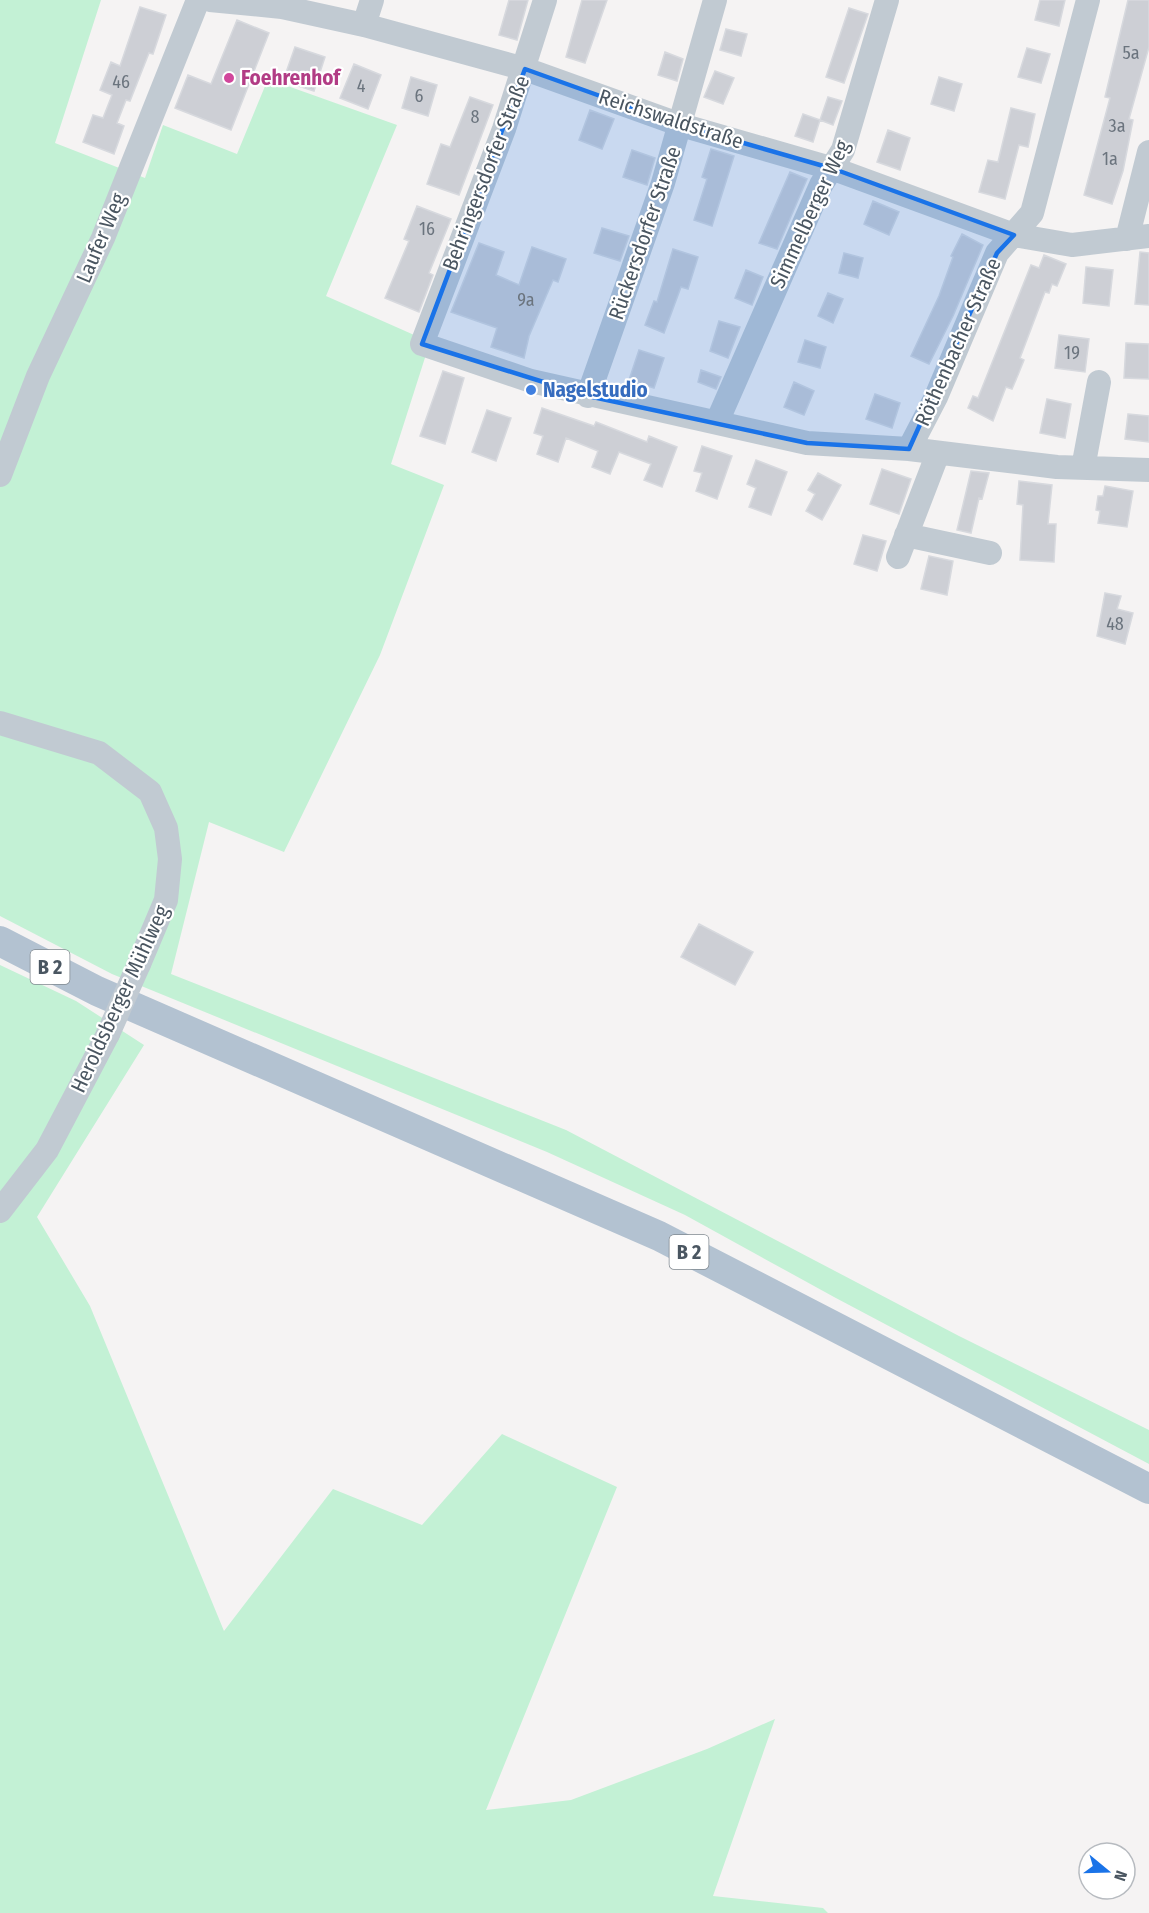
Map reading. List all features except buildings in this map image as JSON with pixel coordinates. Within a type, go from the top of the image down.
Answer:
[{"type":"main road","name":"B 2","points":[[0,941],[97,991],[659,1236],[1149,1489]]},
{"type":"street","name":"Laufer Weg","points":[[0,475],[38,376],[103,238],[198,0]]},
{"type":"street","name":"Reichswaldstraße","points":[[210,0],[282,7],[364,25],[525,69],[681,125],[834,169],[1014,235],[1072,245],[1138,237],[1149,152]]},
{"type":"street","points":[[364,25],[372,0]]},
{"type":"street","name":"Behringersdorfer Straße","points":[[545,0],[525,69],[422,344],[531,381],[588,396]]},
{"type":"street","name":"Rückersdorfer Straße","points":[[588,396],[663,183],[715,0]]},
{"type":"street","name":"Simmelberger Weg","points":[[717,422],[816,195],[834,169],[843,150],[887,0]]},
{"type":"street","name":"Röthenbacher Straße","points":[[909,449],[936,396],[997,253],[1032,213],[1088,0]]},
{"type":"street","points":[[1083,468],[1099,382]]},
{"type":"street","points":[[588,396],[807,442],[909,449],[1083,468],[1149,470]]},
{"type":"street","points":[[938,453],[902,546],[990,553]]},
{"type":"street","name":"Heroldsberger Mühlweg","points":[[0,723],[99,753],[150,792],[166,828],[170,859],[166,900],[108,1034],[47,1149],[0,1210]]},
{"type":"highlighted area","points":[[525,69],[681,125],[834,169],[1014,235],[997,253],[909,449],[807,443],[588,396],[422,344]]},
{"type":"green space","points":[[0,0],[101,0],[55,143],[145,178],[163,125],[237,154],[268,79],[397,125],[326,296],[430,342],[391,464],[444,485],[380,655],[284,852],[209,822],[171,974],[566,1130],[959,1336],[1149,1430],[1149,1464],[685,1215],[547,1152],[112,974],[0,916]]},
{"type":"green space","points":[[0,965],[76,1001],[144,1045],[37,1217],[90,1306],[224,1631],[333,1489],[422,1525],[502,1434],[617,1487],[486,1810],[571,1800],[707,1749],[775,1719],[713,1896],[823,1908],[828,1913],[0,1913]]},
{"type":"place","name":"Foehrenhof","points":[[229,78]]},
{"type":"place","name":"Nagelstudio","points":[[531,390]]}]
